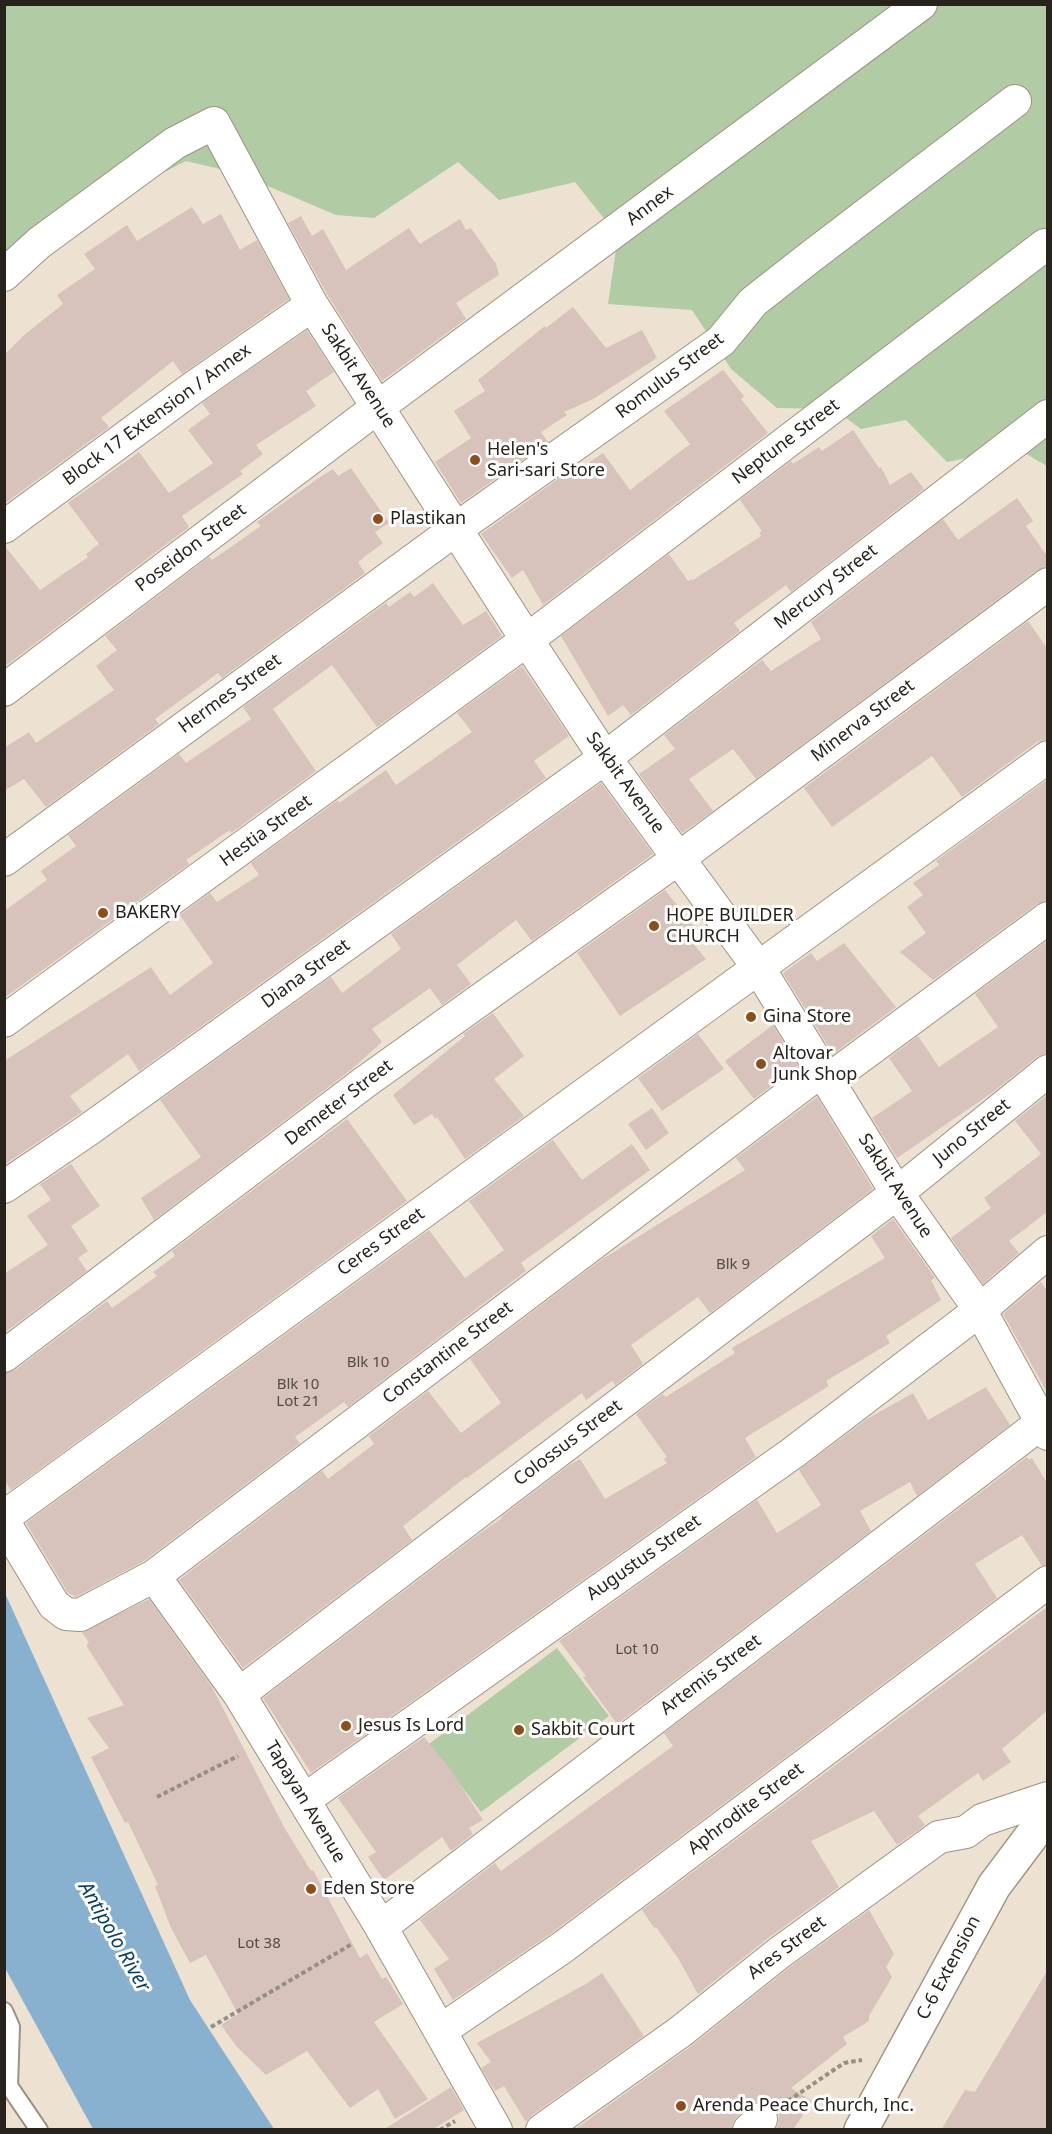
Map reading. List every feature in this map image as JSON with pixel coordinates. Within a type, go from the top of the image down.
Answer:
[{"type":"main road","name":"C-6 Extension","points":[[861,2130],[994,1886],[1047,1814]]},
{"type":"street","name":"Annex","points":[[378,407],[921,4]]},
{"type":"street","name":"Romulus Street","points":[[456,529],[721,341],[753,302],[1015,101]]},
{"type":"street","name":"Sakbit Avenue","points":[[4,275],[39,243],[166,149],[214,123],[312,304],[605,758],[758,967],[897,1192],[980,1310],[1045,1425]]},
{"type":"street","name":"Neptune Street","points":[[527,640],[1045,245]]},
{"type":"street","name":"Block 17 Extension / Annex","points":[[4,527],[190,390],[312,304]]},
{"type":"street","name":"Poseidon Street","points":[[4,690],[378,407]]},
{"type":"street","name":"Mercury Street","points":[[605,758],[1047,416]]},
{"type":"street","name":"Hermes Street","points":[[4,860],[456,529]]},
{"type":"street","name":"Minerva Street","points":[[679,858],[1047,584]]},
{"type":"street","name":"Hestia Street","points":[[4,1021],[527,640]]},
{"type":"street","name":"Ceres Street","points":[[4,1517],[1047,757]]},
{"type":"street","name":"Diana Street","points":[[4,1187],[88,1130],[605,758]]},
{"type":"street","name":"Demeter Street","points":[[4,1356],[365,1082],[679,858]]},
{"type":"street","name":"Constantine Street","points":[[4,1522],[54,1605],[66,1614],[80,1615],[154,1575],[824,1076],[1047,918]]},
{"type":"street","name":"Juno Street","points":[[897,1192],[1047,1071]]},
{"type":"street","name":"Colossus Street","points":[[239,1694],[897,1192]]},
{"type":"street","name":"Augustus Street","points":[[304,1800],[794,1452],[980,1310],[1047,1252]]},
{"type":"street","name":"Artemis Street","points":[[381,1927],[1045,1425]]},
{"type":"street","name":"Tapayan Avenue","points":[[154,1575],[239,1694],[268,1741],[381,1927],[496,2130]]},
{"type":"street","name":"Aphrodite Street","points":[[441,2031],[563,1947],[1047,1582]]},
{"type":"street","name":"Ares Street","points":[[543,2130],[680,2032],[779,1953],[939,1837],[966,1832],[982,1820],[1047,1798]]},
{"type":"lane","points":[[4,2011],[11,2027],[7,2087],[39,2130]]},
{"type":"path","points":[[157,1797],[268,1741]]},
{"type":"path","points":[[211,2026],[381,1927]]},
{"type":"path","points":[[755,2124],[844,2063],[863,2060]]},
{"type":"green space","points":[[5,5],[1047,5],[1047,466],[1016,448],[947,462],[906,420],[861,429],[834,409],[777,408],[731,369],[692,310],[608,304],[618,236],[575,182],[499,200],[458,162],[374,218],[336,215],[237,173],[186,161],[149,180],[5,277]]},
{"type":"green space","name":"Sakbit Court","points":[[557,1648],[609,1716],[481,1812],[429,1744]]},
{"type":"water","name":"Antipolo River","points":[[4,1591],[190,2000],[274,2129],[93,2129],[5,1968]]},
{"type":"building","points":[[192,207],[203,224],[221,214],[240,250],[257,240],[289,299],[182,374],[173,361],[101,418],[109,427],[4,504],[4,355],[23,336],[63,304],[57,295],[95,269],[84,254],[127,225],[137,241]]},
{"type":"building","points":[[301,216],[312,236],[323,229],[346,270],[409,228],[420,244],[460,219],[466,230],[471,228],[496,264],[499,275],[456,303],[466,319],[382,381],[328,296],[288,223]]},
{"type":"building","points":[[573,307],[606,348],[642,330],[657,358],[593,399],[564,412],[567,415],[541,432],[548,442],[461,503],[435,462],[471,438],[454,411],[485,391],[478,380],[545,326],[546,328]]},
{"type":"building","points":[[307,330],[334,372],[306,391],[316,406],[256,445],[263,454],[240,471],[243,474],[182,516],[189,527],[4,667],[4,545],[40,590],[88,557],[86,554],[99,544],[68,503],[139,452],[169,493],[213,463],[188,430],[210,414],[202,403]]},
{"type":"building","points":[[723,370],[744,396],[741,399],[768,433],[543,605],[523,570],[512,578],[481,534],[569,471],[571,475],[603,453],[630,490],[690,444],[664,411]]},
{"type":"building","points":[[853,430],[879,468],[881,467],[890,485],[911,472],[924,489],[791,592],[786,585],[734,623],[740,631],[631,715],[623,705],[608,716],[561,636],[669,554],[688,581],[761,536],[759,533],[762,531],[740,500],[791,461],[793,464],[819,447],[822,451]]},
{"type":"building","points":[[351,468],[389,523],[375,532],[383,543],[358,562],[365,573],[222,678],[218,673],[155,719],[159,724],[46,807],[24,779],[4,791],[4,748],[29,732],[36,743],[114,690],[96,666],[117,650],[105,636],[209,557],[212,560],[261,526],[257,522],[317,479],[333,469],[338,476]]},
{"type":"building","points":[[1017,498],[1033,521],[1026,526],[1047,556],[1047,566],[1037,570],[756,779],[733,749],[689,779],[713,811],[682,833],[639,774],[675,749],[664,735],[762,660],[771,671],[821,639],[811,622],[943,519],[958,540]]},
{"type":"building","points":[[433,583],[463,625],[486,611],[502,636],[377,727],[332,665],[273,709],[316,771],[231,833],[230,830],[186,860],[189,864],[4,998],[4,911],[47,880],[41,871],[76,846],[68,835],[179,754],[186,763],[251,719],[243,707],[386,603],[389,607],[410,592],[414,597]]},
{"type":"building","points":[[1028,621],[1047,648],[1047,739],[1037,742],[962,797],[932,756],[832,827],[804,788]]},
{"type":"building","points":[[522,666],[569,736],[534,761],[546,778],[139,1071],[128,1054],[70,1096],[82,1112],[4,1165],[4,1061],[151,967],[170,995],[213,963],[180,915],[210,893],[217,902],[259,875],[251,863],[338,800],[339,803],[386,770],[396,785],[472,732],[457,713]]},
{"type":"building","points":[[1047,780],[1047,900],[1037,904],[933,980],[900,952],[926,933],[907,907],[923,895],[913,883],[939,865],[936,861]]},
{"type":"building","points":[[601,783],[653,854],[532,941],[516,920],[457,965],[471,984],[442,1005],[430,988],[372,1029],[382,1042],[352,1069],[154,1220],[141,1198],[201,1157],[160,1100],[331,977],[342,993],[401,949],[391,934]]},
{"type":"building","points":[[665,890],[695,928],[686,935],[706,959],[620,1016],[577,953]]},
{"type":"building","points":[[1047,941],[1047,1053],[1037,1057],[993,1092],[897,1158],[872,1118],[912,1091],[889,1058],[918,1036],[939,1067],[998,1027],[975,994]]},
{"type":"building","points":[[844,943],[896,1007],[833,1054],[783,973],[811,953],[817,961]]},
{"type":"building","points":[[493,1013],[524,1056],[494,1079],[524,1116],[465,1159],[437,1117],[435,1119],[432,1114],[414,1125],[393,1095],[465,1036],[463,1034]]},
{"type":"building","name":"Altovar Junk Shop","points":[[773,1025],[798,1066],[754,1099],[725,1061]]},
{"type":"building","points":[[698,1034],[724,1069],[662,1111],[638,1078]]},
{"type":"building","points":[[1047,1095],[1047,1212],[1009,1241],[1019,1253],[983,1284],[951,1238],[991,1208],[984,1198],[1041,1154],[1015,1121]]},
{"type":"building","points":[[817,1097],[873,1189],[710,1313],[698,1297],[631,1345],[643,1364],[615,1385],[612,1381],[586,1400],[582,1393],[466,1477],[403,1526],[412,1540],[243,1668],[179,1580],[322,1471],[328,1479],[374,1444],[369,1436],[428,1391],[461,1433],[501,1403],[470,1359],[601,1260],[745,1170],[736,1158]]},
{"type":"building","points":[[652,1108],[669,1133],[646,1150],[628,1124]]},
{"type":"building","points":[[347,1119],[407,1201],[11,1490],[4,1480],[4,1374],[15,1370],[107,1301],[112,1308],[157,1276],[153,1272],[175,1256],[172,1251]]},
{"type":"building","points":[[553,1140],[582,1180],[632,1144],[650,1170],[521,1263],[526,1271],[348,1407],[344,1402],[295,1437],[300,1443],[144,1561],[76,1597],[68,1593],[26,1523],[429,1230],[465,1278],[504,1250],[469,1201]]},
{"type":"building","points":[[71,1164],[100,1206],[71,1226],[88,1251],[78,1258],[87,1271],[4,1333],[4,1274],[48,1245],[27,1216],[51,1200],[40,1184]]},
{"type":"building","points":[[893,1219],[935,1278],[931,1280],[941,1300],[886,1336],[890,1343],[826,1381],[829,1386],[745,1438],[756,1457],[311,1773],[263,1698],[580,1459],[605,1499],[667,1463],[664,1459],[667,1457],[636,1414],[663,1394],[666,1397],[735,1353],[732,1348],[885,1258],[871,1236]]},
{"type":"building","points":[[1041,1282],[1047,1291],[1047,1392],[1003,1314]]},
{"type":"building","points":[[986,1387],[1010,1425],[917,1496],[910,1482],[860,1511],[871,1531],[617,1724],[583,1677],[586,1676],[559,1641],[757,1500],[777,1533],[821,1505],[799,1470],[867,1419],[913,1393],[928,1420]]},
{"type":"building","points":[[1027,1457],[1029,1460],[1032,1458],[1047,1483],[1047,1564],[1042,1566],[1022,1535],[975,1564],[997,1598],[553,1932],[453,2000],[434,1969],[449,1959],[420,1920],[495,1863],[501,1871],[673,1746],[664,1733]]},
{"type":"building","points":[[149,1599],[212,1687],[284,1827],[311,1871],[313,1870],[360,1958],[367,1953],[382,1979],[386,1977],[403,2004],[374,2022],[428,2099],[395,2119],[378,2089],[350,2108],[307,2051],[266,2075],[237,2047],[221,2025],[238,2014],[206,1955],[190,1963],[171,1928],[155,1886],[158,1885],[128,1822],[125,1823],[91,1757],[109,1748],[87,1718],[124,1705],[86,1645],[89,1643],[82,1632]]},
{"type":"building","points":[[1047,1607],[1047,1711],[1002,1749],[1011,1762],[983,1781],[978,1773],[918,1816],[925,1825],[897,1845],[874,1811],[811,1841],[839,1887],[768,1938],[698,1994],[678,1958],[642,1910]]},
{"type":"building","points":[[424,1737],[450,1769],[483,1820],[469,1828],[473,1834],[451,1851],[442,1837],[384,1880],[368,1857],[376,1852],[338,1798]]},
{"type":"building","points":[[869,1910],[894,1954],[886,1967],[892,1977],[869,2016],[869,2021],[843,2037],[847,2044],[791,2088],[812,2101],[793,2130],[775,2130],[779,2116],[775,2107],[767,2102],[758,2101],[737,2117],[732,2124],[732,2130],[574,2130],[690,2047],[790,1967]]},
{"type":"building","points":[[1047,1971],[1047,2130],[941,2130],[965,2090],[975,2092]]},
{"type":"building","points":[[602,1973],[644,2036],[532,2115],[526,2122],[504,2086],[495,2091],[481,2068],[491,2062],[477,2043]]},
{"type":"building","points":[[451,2087],[464,2110],[432,2130],[383,2130]]},
{"type":"place","name":"Helen's Sari-sari Store","points":[[475,460]]},
{"type":"place","name":"Plastikan","points":[[378,519]]},
{"type":"place","name":"BAKERY","points":[[103,913]]},
{"type":"place","name":"HOPE BUILDER CHURCH","points":[[654,926]]},
{"type":"place","name":"Gina Store","points":[[751,1017]]},
{"type":"place","name":"Altovar Junk Shop","points":[[761,1064]]},
{"type":"place","name":"Jesus Is Lord","points":[[346,1726]]},
{"type":"place","name":"Sakbit Court","points":[[519,1730]]},
{"type":"place","name":"Eden Store","points":[[311,1889]]},
{"type":"place","name":"Arenda Peace Church, Inc.","points":[[681,2106]]}]
